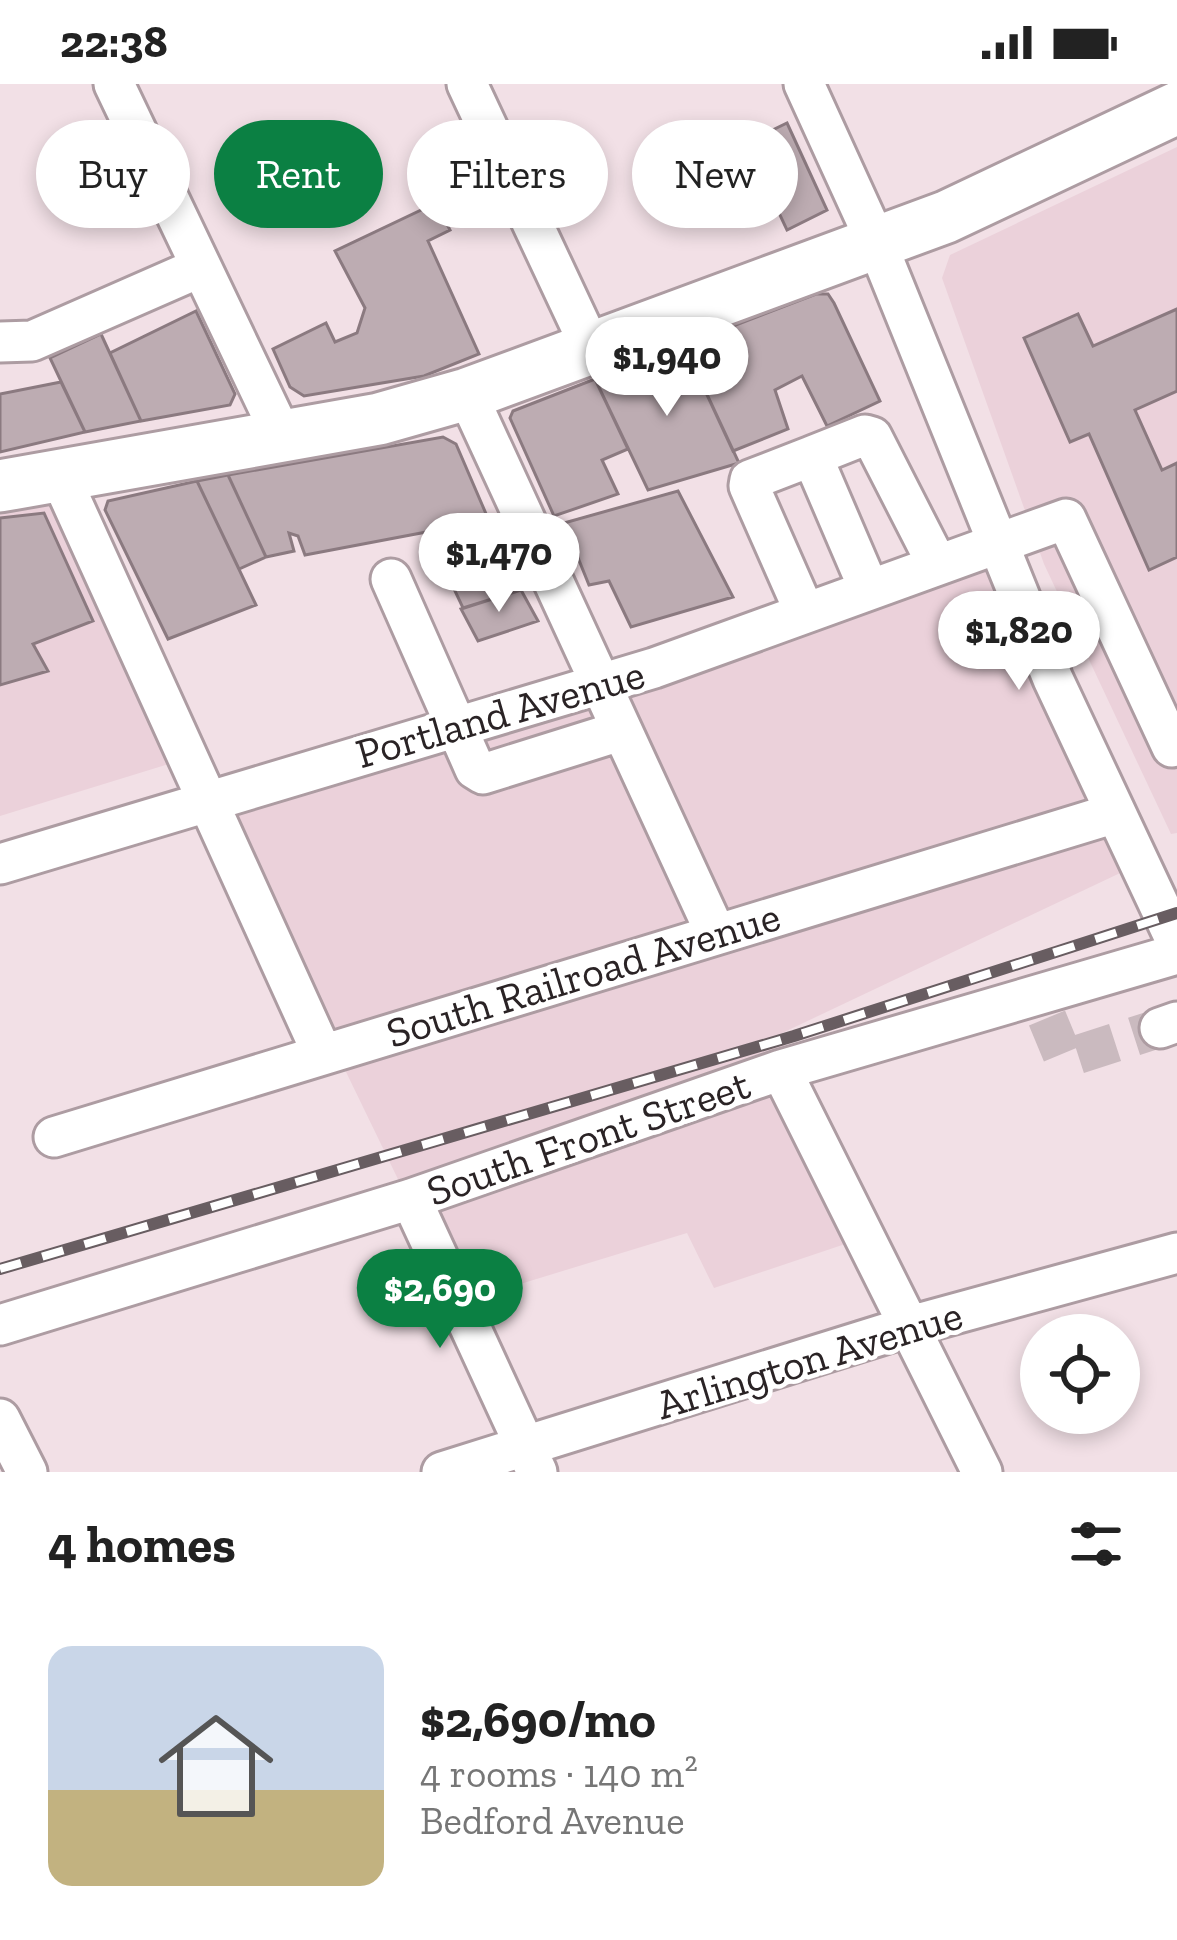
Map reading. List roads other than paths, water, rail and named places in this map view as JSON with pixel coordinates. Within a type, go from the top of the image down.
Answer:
[{"type":"main road","points":[[0,486],[379,419],[467,394],[877,244],[1177,108]]},
{"type":"street","points":[[114,84],[280,434]]},
{"type":"street","points":[[467,84],[590,346]]},
{"type":"street","points":[[804,84],[877,244],[994,543],[1112,814],[1177,943]]},
{"type":"street","points":[[0,342],[32,341],[200,267]]},
{"type":"street","points":[[467,394],[716,934]]},
{"type":"street","points":[[805,613],[749,486],[750,480],[812,456],[872,437],[937,564]]},
{"type":"street","points":[[812,456],[869,589]]},
{"type":"street","points":[[60,476],[322,1053]]},
{"type":"street","name":"Portland Avenue","points":[[0,864],[598,685],[1066,519],[1172,747],[1177,745]]},
{"type":"street","points":[[391,578],[475,769],[483,774],[620,731]]},
{"type":"street","name":"South Railroad Avenue","points":[[54,1136],[1112,814]]},
{"type":"street","name":"South Front Street","points":[[0,1325],[411,1199],[781,1070],[1042,1007],[1177,954]]},
{"type":"street","points":[[781,1070],[982,1472]]},
{"type":"street","points":[[411,1199],[531,1459]]},
{"type":"street","name":"Arlington Avenue","points":[[442,1472],[531,1459],[910,1326],[1177,1253]]},
{"type":"street","points":[[0,1419],[26,1472]]},
{"type":"tunnel","points":[[1047,1018],[1064,1059],[1160,1028]]},
{"type":"railway","points":[[0,1269],[794,1036],[1177,913]]}]
